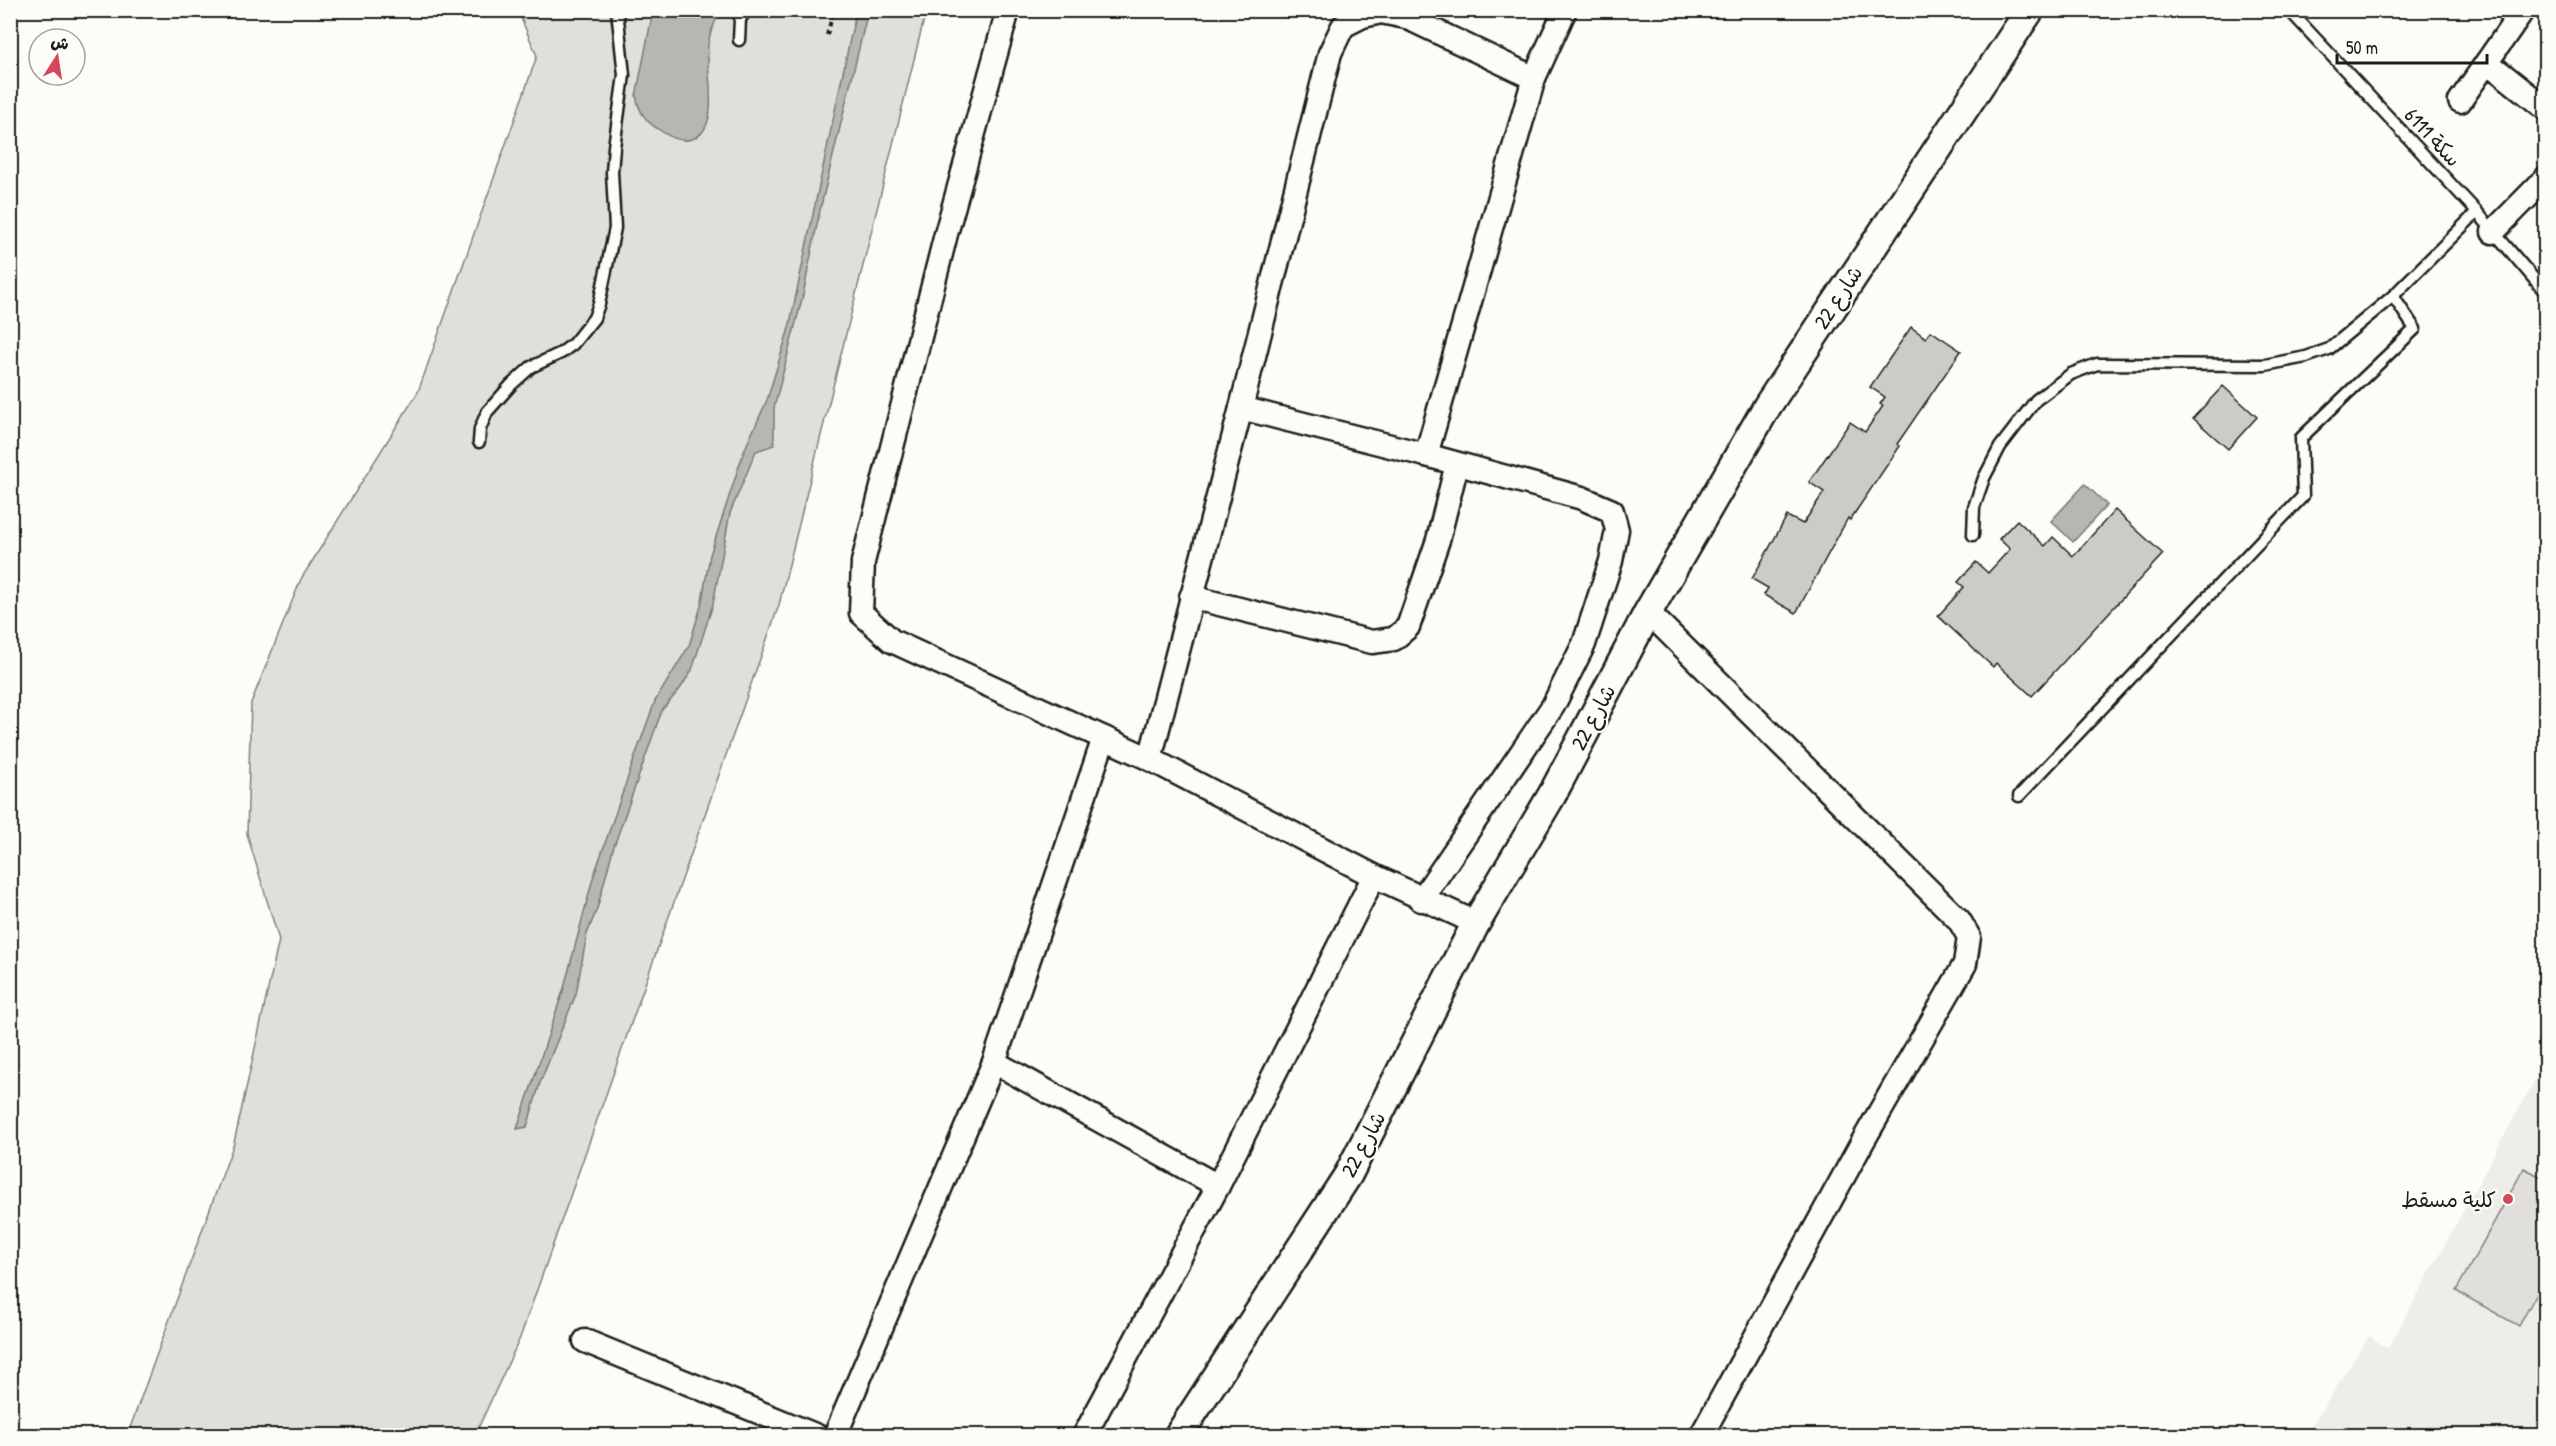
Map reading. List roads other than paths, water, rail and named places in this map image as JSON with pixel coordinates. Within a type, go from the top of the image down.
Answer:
[{"type":"street","points":[[1008,10],[943,246],[862,562],[861,612],[892,641],[1150,759],[1421,900],[1476,923]]},
{"type":"street","points":[[1426,455],[1534,78],[1565,10]]},
{"type":"street","name":"شارع 22","points":[[1178,1436],[1348,1175],[1476,923],[1552,795],[1648,612],[1768,405],[2030,10]]},
{"type":"street","points":[[2460,101],[2523,10]]},
{"type":"street","points":[[1150,759],[1330,53],[1343,26],[1363,16],[1381,12],[1406,17],[1534,78]]},
{"type":"street","points":[[2487,62],[2541,101]]},
{"type":"street","points":[[2493,232],[2546,178]]},
{"type":"street","points":[[1241,408],[1582,498],[1612,511],[1617,530],[1611,561],[1584,644],[1553,706],[1421,900]]},
{"type":"street","points":[[1191,597],[1372,642],[1394,639],[1408,627],[1438,540],[1457,464]]},
{"type":"street","points":[[1648,612],[1959,920],[1969,937],[1965,964],[1863,1141],[1701,1436]]},
{"type":"street","points":[[835,1436],[994,1062],[1104,738]]},
{"type":"street","points":[[1084,1436],[1218,1186],[1374,876]]},
{"type":"street","points":[[994,1062],[1218,1186]]},
{"type":"street","points":[[585,1341],[817,1436]]},
{"type":"lane","points":[[478,442],[480,429],[487,412],[531,367],[561,353],[573,344],[594,318],[599,304],[615,228],[613,155],[624,75],[617,10]]},
{"type":"lane","points":[[739,40],[740,20],[747,10]]},
{"type":"lane","name":"سكة 6111","points":[[2289,10],[2477,212],[2546,293]]},
{"type":"lane","points":[[1973,535],[1974,507],[1984,478],[2000,447],[2036,400],[2071,374],[2097,364],[2265,365],[2306,357],[2329,349],[2393,296],[2477,212]]},
{"type":"lane","points":[[2019,796],[2303,496],[2301,438],[2415,328],[2393,296]]},
{"type":"place","name":"كلية مسقط","points":[[2508,1199]]}]
